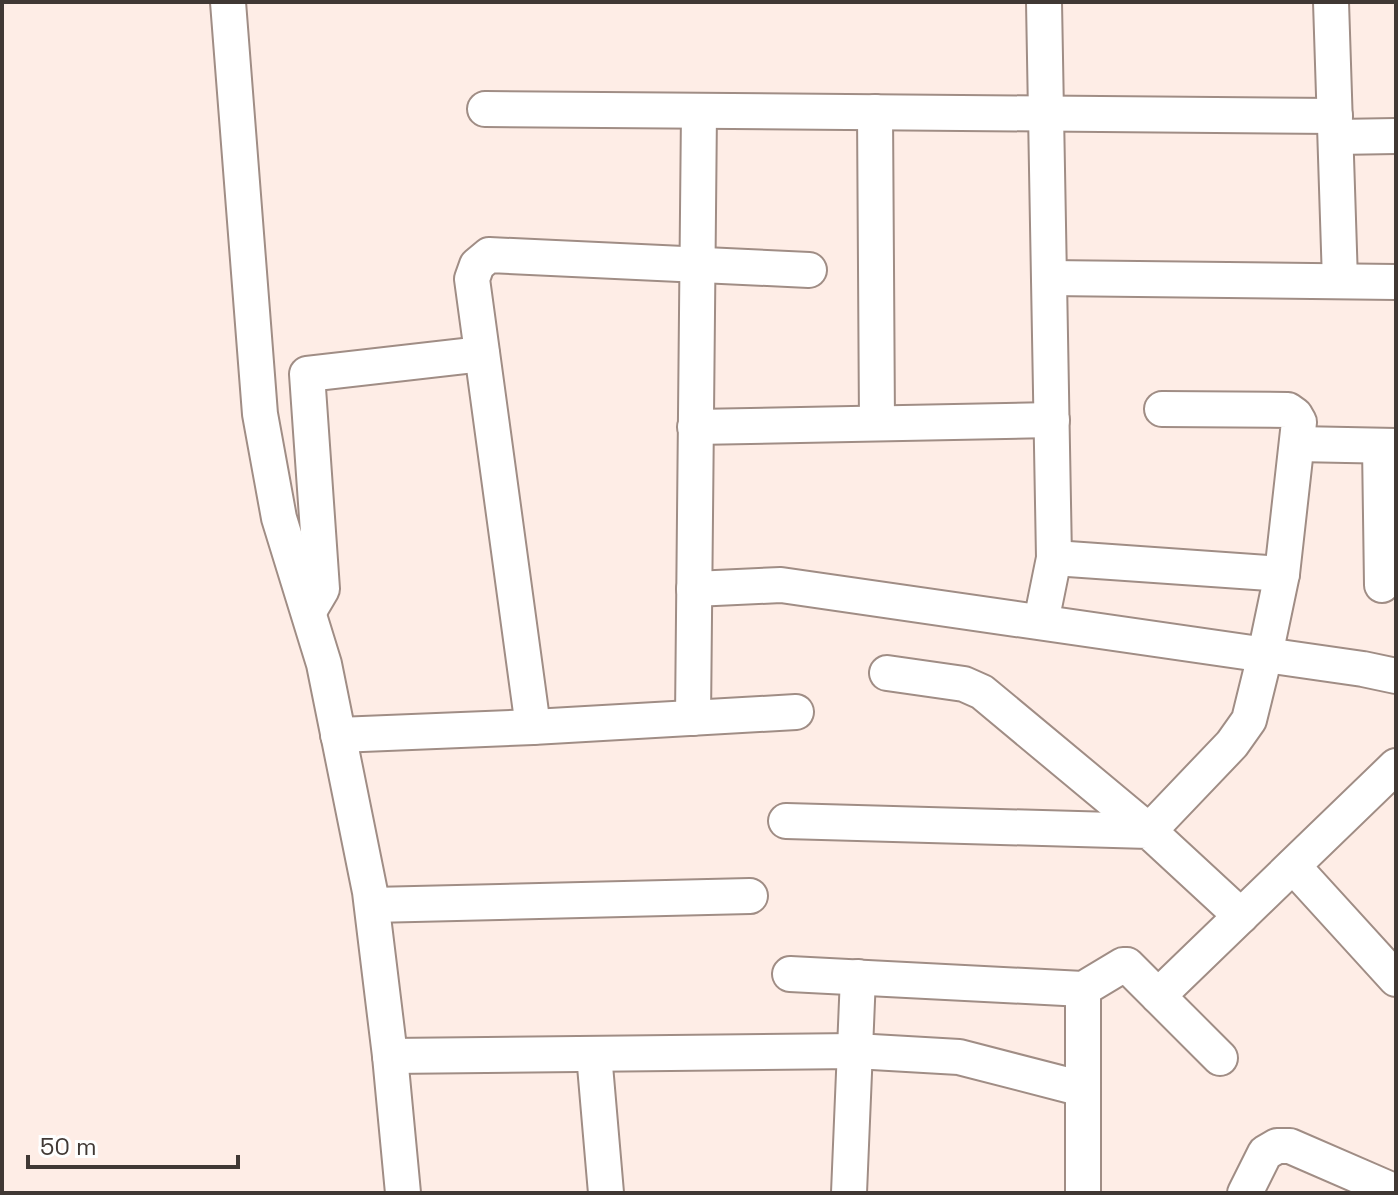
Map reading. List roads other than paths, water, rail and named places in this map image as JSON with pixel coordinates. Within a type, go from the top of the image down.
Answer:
[{"type":"street","points":[[228,2],[260,414],[279,518],[324,664],[372,905],[403,1193]]},
{"type":"street","points":[[1041,622],[1054,558],[1044,2]]},
{"type":"street","points":[[1331,2],[1340,281]]},
{"type":"street","points":[[485,109],[1046,114],[1335,127],[1396,136]]},
{"type":"street","points":[[693,718],[699,111]]},
{"type":"street","points":[[875,112],[877,423]]},
{"type":"street","points":[[533,727],[472,279],[477,265],[489,255],[809,270]]},
{"type":"street","points":[[1049,278],[1396,282]]},
{"type":"street","points":[[309,611],[322,589],[307,374],[482,354]]},
{"type":"street","points":[[786,821],[1149,831],[1241,733],[1249,720],[1282,574],[1299,422],[1288,410],[1162,409]]},
{"type":"street","points":[[695,427],[1052,420]]},
{"type":"street","points":[[1297,444],[1388,446],[1382,585]]},
{"type":"street","points":[[1054,558],[1282,574]]},
{"type":"street","points":[[694,589],[781,585],[1396,676]]},
{"type":"street","points":[[887,673],[964,684],[982,692],[1149,831],[1241,916]]},
{"type":"street","points":[[338,735],[796,712]]},
{"type":"street","points":[[1158,996],[1396,766]]},
{"type":"street","points":[[1293,866],[1396,979]]},
{"type":"street","points":[[372,905],[750,896]]},
{"type":"street","points":[[790,974],[1083,989],[1127,965],[1220,1058]]},
{"type":"street","points":[[849,1193],[858,977]]},
{"type":"street","points":[[1083,989],[1083,1193]]},
{"type":"street","points":[[390,1056],[855,1051],[959,1057],[1083,1089]]},
{"type":"street","points":[[594,1054],[606,1193]]},
{"type":"street","points":[[1245,1193],[1265,1153],[1277,1146],[1290,1146],[1396,1192]]}]
